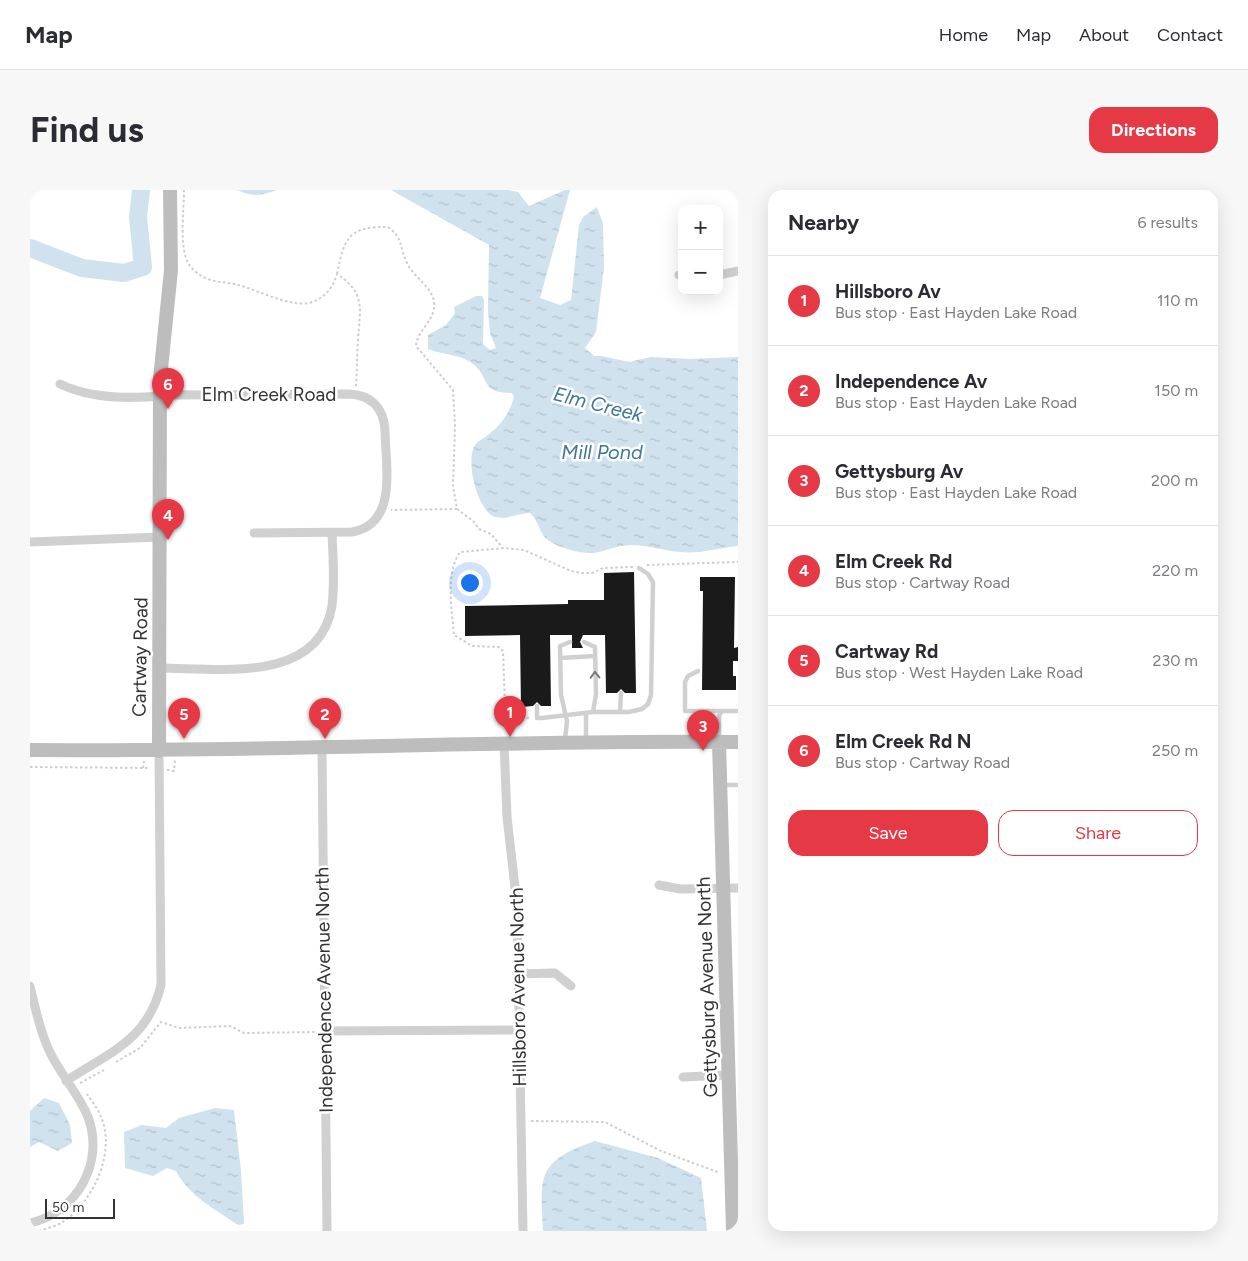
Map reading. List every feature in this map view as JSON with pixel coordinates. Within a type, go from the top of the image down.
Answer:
[{"type":"street","name":"Cartway Road","points":[[66,1081],[126,1044],[141,1029],[157,1001],[161,985],[159,751],[160,396],[161,357],[171,270],[170,190]]},
{"type":"street","points":[[723,274],[738,271]]},
{"type":"street","name":"Elm Creek Road","points":[[60,384],[76,392],[93,395],[352,394]]},
{"type":"street","points":[[254,533],[332,533],[362,530],[379,517],[384,508],[384,420],[377,405],[367,398],[352,394]]},
{"type":"street","points":[[159,668],[257,668],[290,660],[305,651],[326,624],[331,607],[332,533]]},
{"type":"street","points":[[30,542],[160,537]]},
{"type":"street","points":[[30,750],[159,751],[565,742],[738,742]]},
{"type":"street","name":"Gettysburg Avenue North","points":[[720,742],[728,1075],[735,1156],[732,1175],[733,1231]]},
{"type":"street","name":"Hillsboro Avenue North","points":[[504,743],[507,817],[516,883],[523,1231]]},
{"type":"street","name":"Independence Avenue North","points":[[322,748],[327,1231]]},
{"type":"street","points":[[659,884],[680,889],[738,888]]},
{"type":"street","points":[[518,974],[555,973],[570,986]]},
{"type":"street","points":[[30,986],[37,1019],[48,1048],[90,1123],[93,1142],[90,1170],[85,1182],[71,1200],[53,1214],[30,1222]]},
{"type":"street","points":[[325,1031],[519,1030]]},
{"type":"street","points":[[683,1077],[728,1075]]},
{"type":"lane","points":[[537,706],[537,718],[593,712],[620,712],[642,709],[648,704],[651,695],[653,582],[648,574],[639,568]]},
{"type":"lane","points":[[565,742],[565,716],[561,695],[560,646],[570,642]]},
{"type":"lane","points":[[584,642],[595,647],[596,694],[593,712]]},
{"type":"lane","points":[[560,658],[595,656]]},
{"type":"lane","points":[[698,672],[688,676],[685,682],[685,711],[738,711]]},
{"type":"lane","points":[[620,712],[621,693]]},
{"type":"lane","points":[[720,742],[719,716],[722,711]]},
{"type":"lane","points":[[586,714],[586,742]]},
{"type":"lane","points":[[721,786],[738,785]]},
{"type":"path","points":[[184,190],[185,256],[193,270],[202,276],[281,299],[308,303],[325,295],[334,285],[344,242],[353,232],[377,226],[388,227],[401,240],[407,264],[414,276],[429,290],[434,304],[434,312],[417,336],[416,346],[454,390],[453,486],[457,509]]},
{"type":"path","points":[[337,274],[350,282],[356,292],[360,306],[352,394]]},
{"type":"path","points":[[384,508],[409,511],[457,509],[474,522],[479,529],[491,534],[502,548]]},
{"type":"path","points":[[537,718],[518,719],[505,708],[503,651],[499,647],[472,646],[454,635],[452,600],[453,563],[460,552],[502,548],[524,550],[571,571],[582,573],[603,568],[639,568],[644,565],[738,562]]},
{"type":"path","points":[[30,767],[143,768]]},
{"type":"path","points":[[114,1063],[140,1048],[161,1022],[179,1028],[230,1026],[244,1033],[325,1031]]},
{"type":"path","points":[[75,1075],[79,1083],[83,1083],[108,1067]]},
{"type":"path","points":[[521,1121],[605,1122],[661,1151],[712,1170],[732,1175]]},
{"type":"water","points":[[237,190],[277,190],[257,195]]},
{"type":"water","name":"Mill Pond","points":[[391,190],[508,190],[518,192],[529,206],[565,190],[570,190],[540,298],[560,305],[571,300],[579,225],[583,217],[597,207],[603,224],[604,268],[596,332],[585,348],[594,356],[629,362],[651,357],[689,359],[738,357],[738,546],[702,552],[688,552],[631,545],[594,553],[583,553],[549,541],[543,535],[530,513],[499,518],[489,513],[483,505],[474,484],[471,460],[476,444],[501,423],[510,409],[514,397],[512,393],[490,388],[478,369],[468,361],[457,356],[428,349],[428,335],[446,325],[455,313],[454,307],[476,296],[482,296],[484,300],[483,344],[490,350],[496,348],[490,333],[488,311],[489,245]]},
{"type":"water","points":[[44,1098],[59,1103],[70,1125],[72,1143],[58,1151],[39,1142],[30,1147],[30,1111]]},
{"type":"water","points":[[215,1108],[234,1110],[241,1171],[244,1224],[238,1225],[195,1195],[181,1180],[176,1171],[167,1168],[153,1176],[125,1168],[124,1132],[142,1125],[166,1128],[179,1118]]},
{"type":"water","points":[[595,1141],[658,1158],[701,1178],[707,1231],[543,1231],[542,1196],[546,1172],[562,1156]]},
{"type":"building","points":[[634,572],[636,693],[625,693],[621,689],[617,693],[606,693],[605,635],[583,635],[580,642],[583,648],[572,648],[572,635],[550,635],[551,706],[541,706],[537,702],[533,706],[521,707],[520,635],[465,636],[465,606],[568,604],[568,600],[604,600],[604,573]]},
{"type":"building","points":[[700,577],[735,577],[734,648],[738,647],[738,661],[733,661],[733,676],[736,676],[736,690],[702,690],[703,591],[700,591]]},
{"type":"waterway","name":"Elm Creek","points":[[30,248],[82,268],[124,273],[143,267],[138,217],[141,190]]},
{"type":"place","name":"Elm Creek Rd N","points":[[168,409]]},
{"type":"place","name":"Elm Creek Rd","points":[[168,540]]},
{"type":"place","name":"Hillsboro Av","points":[[510,737]]},
{"type":"place","name":"Cartway Rd","points":[[184,739]]},
{"type":"place","name":"Independence Av","points":[[325,739]]},
{"type":"place","name":"Gettysburg Av","points":[[703,751]]}]
